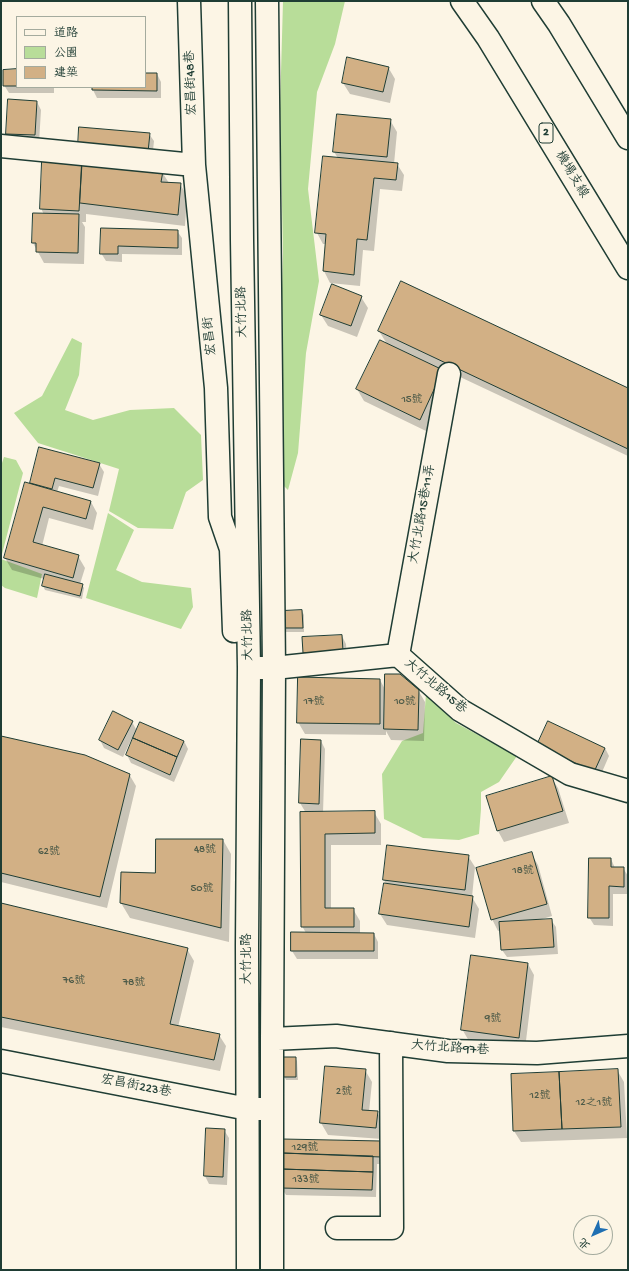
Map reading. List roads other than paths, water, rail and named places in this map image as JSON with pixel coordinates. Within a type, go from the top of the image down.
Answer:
[{"type":"main road","name":"宏昌街48巷","points":[[189,1],[194,165]]},
{"type":"main road","name":"大竹北路","points":[[240,1],[242,256],[249,668],[248,1270]]},
{"type":"main road","name":"大竹北路","points":[[267,1],[274,668],[272,1270]]},
{"type":"main road","name":"機場支線","points":[[462,1],[488,38],[628,268]]},
{"type":"main road","points":[[543,1],[559,24],[628,138]]},
{"type":"main road","points":[[1,146],[194,165]]},
{"type":"main road","name":"宏昌街","points":[[194,165],[216,388],[220,517],[230,549],[235,656],[249,668]]},
{"type":"main road","name":"大竹北路15巷11弄","points":[[398,654],[449,374]]},
{"type":"main road","name":"大竹北路15巷","points":[[274,668],[398,654],[460,710],[570,774],[628,791]]},
{"type":"main road","points":[[249,668],[274,668]]},
{"type":"main road","name":"大竹北路97巷","points":[[272,1039],[336,1036],[448,1051],[537,1053],[628,1046]]},
{"type":"main road","points":[[337,1228],[392,1228],[391,1043]]},
{"type":"main road","name":"宏昌街223巷","points":[[1,1061],[248,1109],[272,1109]]}]
